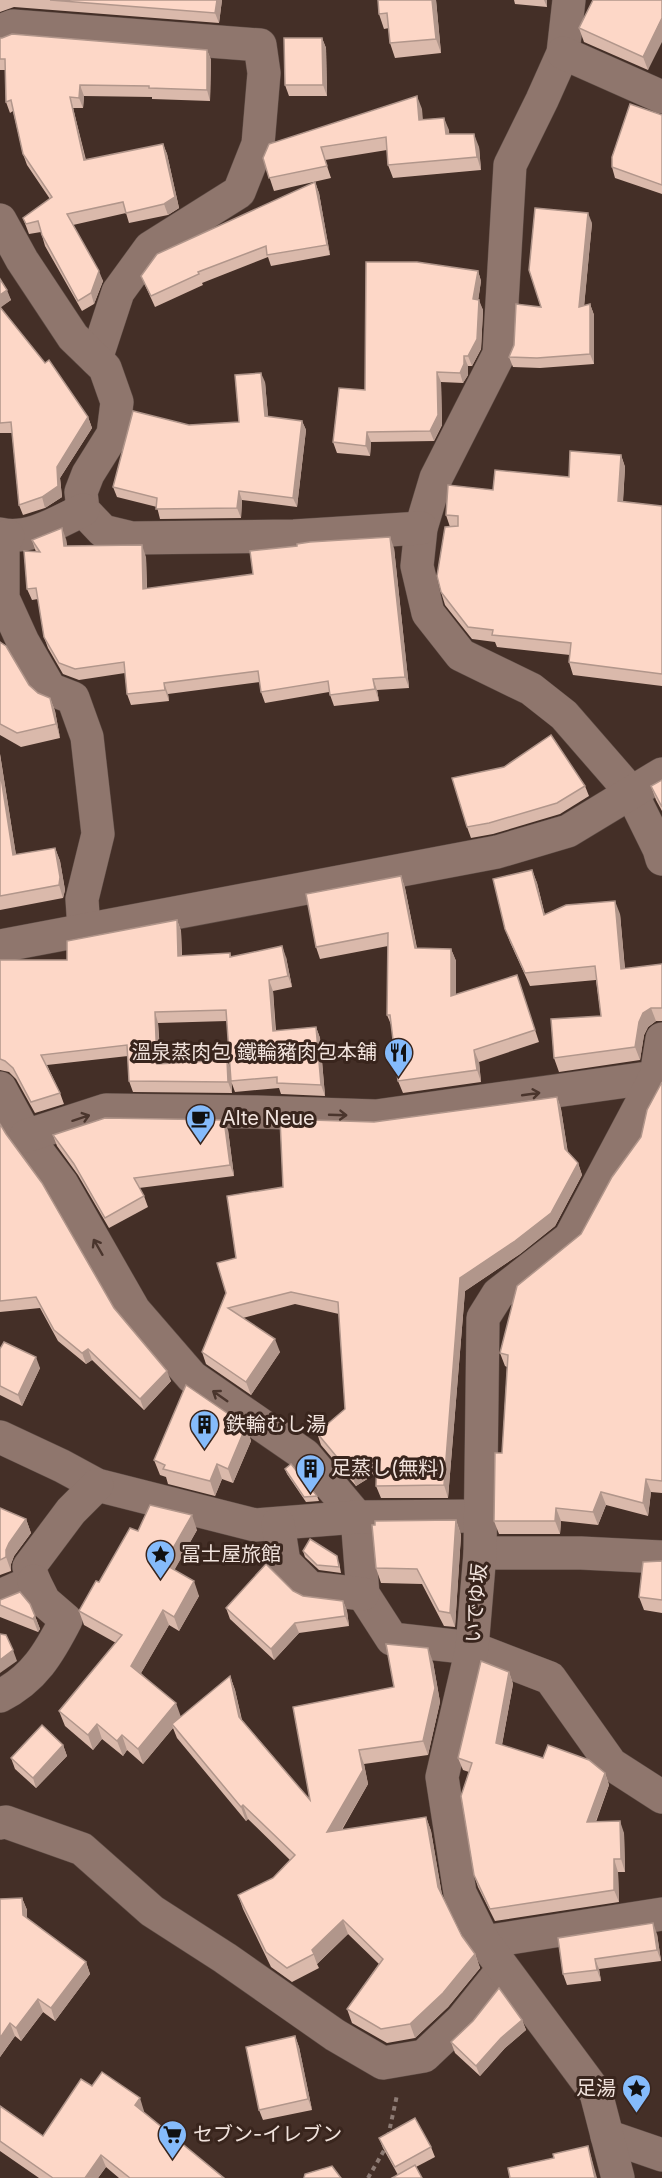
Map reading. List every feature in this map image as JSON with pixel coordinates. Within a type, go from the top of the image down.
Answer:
[{"type":"street","points":[[569,0],[563,54],[510,165],[499,354],[436,478],[421,528],[417,566],[428,614],[461,655],[531,688],[564,715],[630,792],[662,859]]},
{"type":"street","points":[[0,31],[13,26],[260,45],[264,73],[258,144],[239,192],[150,248],[118,292],[96,359]]},
{"type":"street","points":[[563,54],[662,97]]},
{"type":"street","points":[[0,220],[22,260],[73,337],[105,368],[117,402],[113,434],[88,474],[81,492],[83,510],[103,531],[132,538],[294,536],[421,528]]},
{"type":"street","points":[[83,510],[35,532],[4,535],[3,598],[23,642],[50,689],[73,698],[87,737],[98,834],[82,898],[84,930]]},
{"type":"street","points":[[0,946],[497,852],[568,831],[662,774]]},
{"type":"street","name":"いでゆ坂","points":[[618,2178],[596,2093],[484,1942],[460,1893],[442,1777],[472,1648],[480,1553],[483,1318],[498,1294],[570,1238],[659,1076],[662,1039]]},
{"type":"street","points":[[26,1136],[106,1110],[376,1116],[659,1076]]},
{"type":"street","points":[[0,1088],[26,1136],[62,1184],[134,1310],[192,1377],[305,1455],[357,1518],[363,1594],[392,1639],[472,1648],[550,1678],[611,1764],[662,1797]]},
{"type":"street","points":[[0,1437],[97,1485],[255,1525],[357,1518],[481,1516]]},
{"type":"street","points":[[0,1696],[17,1688],[46,1658],[66,1620],[44,1601],[29,1567],[71,1511],[97,1485]]},
{"type":"street","points":[[278,1524],[284,1562],[310,1588],[363,1594]]},
{"type":"street","points":[[480,1553],[581,1553],[662,1557]]},
{"type":"street","points":[[0,1596],[34,1581]]},
{"type":"street","points":[[0,1823],[6,1822],[82,1849],[152,1911],[243,1970],[335,2035],[383,2064],[424,2056],[462,2020],[503,1969]]},
{"type":"street","points":[[484,1942],[662,1914]]},
{"type":"street","points":[[607,2136],[662,2155]]},
{"type":"path","points":[[368,2178],[386,2146],[393,2107],[407,2059]]},
{"type":"building","points":[[50,0],[217,0],[215,13]]},
{"type":"building","points":[[378,0],[432,0],[436,39],[390,43],[387,13],[379,14]]},
{"type":"building","points":[[593,0],[662,0],[662,18],[643,57],[579,28]]},
{"type":"building","points":[[12,34],[207,50],[207,90],[80,85],[79,98],[70,97],[84,160],[163,144],[175,197],[164,204],[126,213],[123,202],[67,214],[99,271],[91,293],[78,301],[42,235],[38,221],[26,224],[23,218],[52,197],[23,154],[11,100],[6,102],[5,59],[0,59],[0,38]]},
{"type":"building","points":[[284,38],[322,38],[323,85],[285,85]]},
{"type":"building","points":[[417,96],[419,120],[444,118],[446,134],[474,134],[477,157],[388,165],[386,137],[321,147],[327,166],[269,178],[263,158],[269,144]]},
{"type":"building","points":[[630,104],[662,115],[662,185],[612,167],[612,157]]},
{"type":"building","points":[[315,182],[327,245],[267,255],[266,246],[198,272],[199,274],[151,296],[141,276],[157,254]]},
{"type":"building","points":[[535,208],[588,213],[579,307],[590,304],[590,354],[537,358],[509,357],[514,345],[516,304],[541,307],[529,270]]},
{"type":"building","points":[[366,262],[417,262],[478,271],[473,299],[479,300],[477,339],[468,356],[464,356],[464,364],[460,373],[437,372],[438,415],[430,431],[367,432],[366,446],[333,442],[339,388],[365,390]]},
{"type":"building","points":[[0,279],[7,290],[0,295]]},
{"type":"building","points":[[0,307],[45,363],[49,360],[88,417],[57,467],[58,486],[42,497],[19,505],[11,422],[0,423]]},
{"type":"building","points":[[261,373],[265,416],[302,421],[293,498],[239,491],[237,508],[156,509],[157,498],[113,487],[133,411],[189,425],[239,422],[235,375]]},
{"type":"building","points":[[570,451],[621,455],[618,501],[662,506],[662,674],[569,662],[571,643],[492,635],[493,630],[468,627],[441,592],[437,576],[445,527],[458,526],[458,516],[446,515],[448,485],[493,490],[495,470],[569,477]]},
{"type":"building","points":[[62,528],[64,546],[142,545],[143,589],[253,574],[250,551],[297,546],[297,544],[310,542],[390,537],[405,677],[373,679],[375,689],[330,695],[328,681],[261,692],[258,671],[164,683],[165,690],[127,694],[124,662],[75,669],[59,663],[44,637],[36,588],[27,589],[24,551],[40,552],[32,540]]},
{"type":"building","points":[[0,642],[6,646],[29,685],[38,693],[50,698],[56,724],[17,733],[0,724]]},
{"type":"building","points":[[551,735],[585,786],[557,803],[489,823],[467,827],[452,778],[504,767]]},
{"type":"building","points":[[0,771],[13,855],[55,848],[60,877],[59,885],[0,896]]},
{"type":"building","points":[[662,780],[662,807],[651,786]]},
{"type":"building","points":[[532,870],[544,915],[566,905],[615,901],[621,969],[662,964],[662,1008],[651,1008],[643,1013],[639,1022],[635,1047],[554,1058],[551,1019],[601,1016],[595,966],[525,973],[505,929],[493,879]]},
{"type":"building","points":[[401,876],[415,948],[451,949],[451,996],[517,975],[535,1030],[474,1050],[477,1070],[398,1081],[390,1015],[387,1015],[388,933],[316,947],[306,894]]},
{"type":"building","points":[[177,920],[178,956],[230,953],[230,957],[282,946],[288,976],[269,980],[273,1031],[316,1027],[321,1085],[277,1083],[277,1077],[231,1081],[226,1010],[155,1012],[157,1064],[227,1060],[228,1082],[129,1081],[127,1045],[41,1055],[60,1093],[31,1102],[13,1068],[0,1059],[0,960],[67,960],[67,941]]},
{"type":"building","points":[[662,1082],[662,1481],[646,1479],[643,1503],[601,1492],[593,1512],[556,1508],[555,1521],[494,1521],[495,1453],[502,1453],[508,1355],[500,1353],[517,1286],[581,1234],[612,1177],[641,1137],[647,1110]]},
{"type":"building","points":[[557,1097],[565,1149],[578,1163],[551,1213],[515,1241],[460,1278],[444,1485],[376,1486],[377,1458],[351,1474],[317,1433],[345,1409],[338,1302],[291,1292],[228,1308],[275,1339],[246,1382],[202,1352],[226,1293],[217,1263],[236,1258],[227,1196],[283,1187],[280,1119],[374,1122]]},
{"type":"building","points":[[105,1118],[224,1120],[230,1165],[134,1178],[144,1196],[105,1218],[74,1164],[53,1135]]},
{"type":"building","points":[[0,1124],[42,1183],[114,1308],[167,1371],[140,1399],[88,1349],[82,1353],[54,1330],[36,1297],[0,1301]]},
{"type":"building","points":[[4,1342],[36,1357],[18,1395],[0,1386],[0,1349]]},
{"type":"building","name":"鉄輪むし湯","points":[[186,1385],[246,1426],[228,1469],[217,1464],[210,1481],[163,1469],[165,1465],[154,1460]]},
{"type":"building","points":[[291,1464],[317,1496],[304,1497],[285,1469]]},
{"type":"building","points":[[150,1505],[192,1515],[164,1564],[194,1581],[174,1617],[163,1610],[131,1666],[176,1703],[138,1749],[122,1735],[117,1741],[97,1724],[88,1735],[59,1711],[122,1635],[79,1611],[96,1581],[99,1582],[130,1528],[138,1531]]},
{"type":"building","points":[[0,1508],[26,1519],[9,1543],[6,1557],[0,1560]]},
{"type":"building","points":[[456,1520],[450,1613],[439,1611],[417,1569],[376,1568],[372,1525],[375,1525],[375,1521]]},
{"type":"building","points":[[310,1539],[337,1556],[339,1567],[317,1565],[303,1551]]},
{"type":"building","points":[[662,1561],[662,1600],[639,1597],[643,1562]]},
{"type":"building","points":[[266,1564],[293,1591],[303,1596],[343,1601],[345,1616],[295,1623],[271,1649],[226,1608]]},
{"type":"building","points":[[20,1592],[30,1604],[35,1616],[33,1619],[0,1605],[0,1600]]},
{"type":"building","points":[[0,1634],[6,1635],[13,1650],[0,1660]]},
{"type":"building","points":[[386,1644],[428,1648],[435,1688],[423,1741],[359,1750],[363,1770],[327,1832],[426,1817],[438,1887],[462,1936],[475,1954],[443,1993],[410,2024],[381,2029],[347,2009],[383,1959],[343,1920],[312,1950],[314,1954],[287,1968],[266,1952],[238,1895],[273,1878],[295,1855],[243,1805],[241,1807],[172,1724],[230,1676],[239,1717],[310,1800],[293,1707],[394,1687]]},
{"type":"building","points":[[481,1661],[509,1672],[496,1743],[543,1758],[548,1745],[589,1760],[605,1773],[587,1822],[620,1821],[621,1859],[614,1859],[614,1890],[490,1909],[474,1875],[461,1796],[472,1763],[458,1758]]},
{"type":"building","points":[[42,1725],[63,1745],[33,1778],[11,1758]]},
{"type":"building","points":[[22,1898],[23,1915],[86,1962],[51,2008],[38,1999],[16,2028],[10,2023],[0,2038],[0,1899]]},
{"type":"building","points":[[653,1923],[657,1950],[595,1959],[597,1970],[563,1974],[558,1938]]},
{"type":"building","points":[[499,1988],[522,2020],[501,2038],[476,2066],[451,2042],[473,2021]]},
{"type":"building","points":[[295,2036],[308,2099],[259,2110],[246,2047]]},
{"type":"building","points":[[102,2072],[140,2098],[135,2105],[224,2178],[130,2178],[101,2155],[85,2178],[53,2178],[0,2141],[0,2106],[43,2136],[81,2079],[92,2086]]},
{"type":"building","points":[[415,2118],[431,2147],[395,2167],[379,2138]]},
{"type":"building","points":[[588,2146],[595,2178],[510,2178],[508,2168],[554,2158],[553,2154]]},
{"type":"building","points":[[415,2165],[422,2178],[392,2178]]},
{"type":"building","points":[[332,2166],[341,2178],[304,2178],[305,2174]]},
{"type":"place","name":"溫泉蒸肉包 鐵輪豬肉包本舖","points":[[398,1078]]},
{"type":"place","name":"Alte Neue","points":[[201,1144]]},
{"type":"place","name":"鉄輪むし湯","points":[[205,1450]]},
{"type":"place","name":"足蒸し(無料)","points":[[310,1494]]},
{"type":"place","name":"冨士屋旅館","points":[[160,1580]]},
{"type":"place","name":"足湯","points":[[637,2114]]},
{"type":"place","name":"セブン-イレブン","points":[[172,2160]]}]
